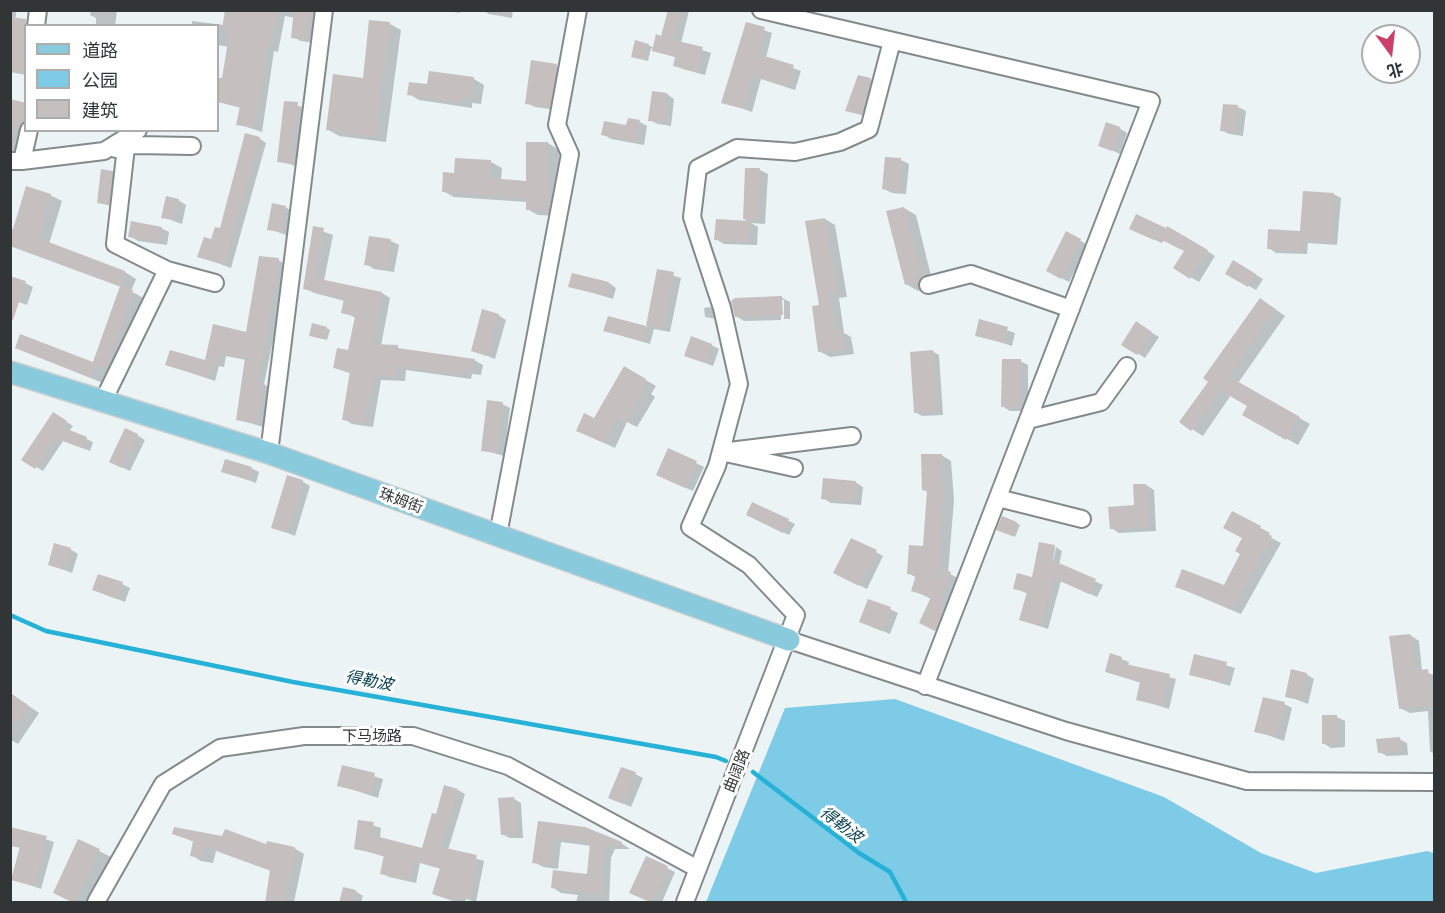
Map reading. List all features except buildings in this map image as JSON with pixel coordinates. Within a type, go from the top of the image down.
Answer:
[{"type":"main road","name":"珠姆街","points":[[10,372],[269,453],[789,640]]},
{"type":"street","points":[[269,453],[324,10]]},
{"type":"street","points":[[498,535],[570,154],[557,125],[578,10]]},
{"type":"street","points":[[761,10],[1151,101],[925,686]]},
{"type":"street","points":[[721,452],[739,384],[722,308],[692,217],[698,168],[737,148],[795,152],[840,142],[869,129],[892,41]]},
{"type":"street","points":[[28,132],[16,161],[126,147],[192,146]]},
{"type":"street","points":[[104,151],[135,132]]},
{"type":"street","points":[[126,147],[115,244],[167,270],[215,283]]},
{"type":"street","points":[[103,401],[167,270]]},
{"type":"street","points":[[928,285],[971,274],[1071,309]]},
{"type":"street","points":[[1028,420],[1101,402],[1127,366]]},
{"type":"street","points":[[721,452],[852,436]]},
{"type":"street","points":[[721,452],[794,468]]},
{"type":"street","name":"曲阔路","points":[[685,903],[789,640],[796,615],[749,565],[690,527],[721,452]]},
{"type":"street","points":[[998,498],[1082,519]]},
{"type":"street","points":[[789,640],[1066,731],[1247,781],[1434,782]]},
{"type":"street","name":"下马场路","points":[[96,903],[163,784],[220,748],[304,736],[413,736],[508,766],[698,869]]},
{"type":"green space","points":[[895,699],[1164,797],[1261,853],[1316,873],[1427,851],[1434,853],[1434,902],[706,902],[785,708]]},
{"type":"waterway","name":"得勒波","points":[[10,615],[46,631],[293,682],[716,757],[726,761]]},
{"type":"waterway","name":"得勒波","points":[[753,772],[859,853],[890,872],[906,902]]}]
